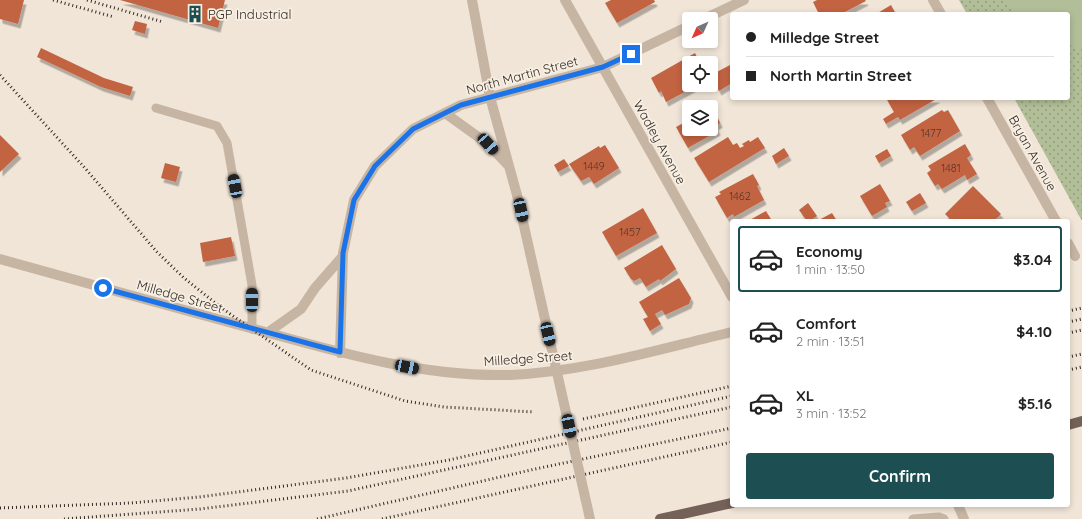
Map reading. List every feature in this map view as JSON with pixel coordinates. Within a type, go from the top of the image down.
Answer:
[{"type":"main road","points":[[1070,425],[1082,422]]},
{"type":"main road","points":[[660,519],[692,516],[730,504]]},
{"type":"street","points":[[472,0],[490,97],[517,194],[590,519]]},
{"type":"street","name":"Wadley Avenue","points":[[565,0],[730,294]]},
{"type":"street","points":[[718,12],[744,0]]},
{"type":"street","points":[[933,0],[940,12]]},
{"type":"street","name":"North Martin Street","points":[[340,352],[343,256],[354,200],[375,166],[413,129],[461,105],[603,67],[682,29]]},
{"type":"street","name":"Bryan Avenue","points":[[989,100],[1055,219]]},
{"type":"street","points":[[445,113],[488,144],[509,166]]},
{"type":"street","points":[[1070,247],[1075,256]]},
{"type":"street","points":[[267,333],[301,309],[315,288],[343,256]]},
{"type":"street","name":"Milledge Street","points":[[0,259],[267,333],[340,352],[421,370],[466,374],[511,374],[583,366],[730,332]]},
{"type":"street","points":[[959,507],[964,519]]},
{"type":"lane","points":[[156,108],[217,126],[227,143],[252,285],[252,329]]},
{"type":"lane","points":[[914,519],[939,516],[944,519]]},
{"type":"green space","points":[[959,0],[1082,0],[1082,221],[1015,100],[1070,100],[1070,12],[966,12]]},
{"type":"green space","points":[[1003,0],[1082,0],[1082,49],[1070,44],[1070,12],[1018,12]]},
{"type":"building","points":[[0,0],[24,0],[18,24],[0,19]]},
{"type":"building","name":"PGP Industrial","points":[[120,0],[225,0],[218,28]]},
{"type":"building","points":[[611,0],[654,0],[655,2],[617,23],[605,3]]},
{"type":"building","points":[[817,0],[866,1],[845,12],[818,12],[813,2]]},
{"type":"building","points":[[891,5],[895,12],[879,12]]},
{"type":"building","points":[[135,21],[147,24],[145,34],[132,30]]},
{"type":"building","points":[[41,48],[104,78],[133,87],[130,96],[101,87],[37,57]]},
{"type":"building","points":[[695,53],[696,56],[690,56]]},
{"type":"building","points":[[682,60],[682,92],[685,92],[666,102],[661,91],[659,93],[651,78]]},
{"type":"building","points":[[730,65],[730,84],[719,91],[718,71]]},
{"type":"building","points":[[887,100],[935,100],[900,120],[898,117],[886,124],[883,119],[894,112]]},
{"type":"building","points":[[942,110],[944,112],[948,110],[960,131],[920,156],[914,147],[910,150],[901,135]]},
{"type":"building","points":[[682,124],[682,136],[709,136],[688,148],[676,127]]},
{"type":"building","points":[[0,135],[19,154],[0,172]]},
{"type":"building","points":[[728,137],[733,145],[737,143],[740,148],[744,146],[742,144],[749,140],[750,142],[758,137],[765,148],[709,182],[694,158]]},
{"type":"building","points":[[965,144],[971,155],[967,158],[977,174],[967,180],[965,175],[942,189],[938,184],[935,186],[927,173],[931,170],[928,166]]},
{"type":"building","points":[[605,145],[619,168],[594,184],[589,177],[581,181],[569,164],[599,146],[600,148]]},
{"type":"building","points":[[784,148],[789,156],[776,164],[772,156]]},
{"type":"building","points":[[887,149],[891,156],[879,163],[875,156]]},
{"type":"building","points":[[564,159],[569,166],[558,172],[554,165]]},
{"type":"building","points":[[165,163],[180,167],[176,182],[161,178]]},
{"type":"building","points":[[753,174],[759,185],[757,186],[764,200],[734,217],[733,214],[727,218],[715,197],[721,194],[719,192]]},
{"type":"building","points":[[880,184],[890,201],[885,203],[887,207],[872,216],[860,196]]},
{"type":"building","points":[[973,186],[1001,214],[996,219],[950,219],[945,214]]},
{"type":"building","points":[[920,193],[926,203],[912,211],[906,202]]},
{"type":"building","points":[[808,203],[817,216],[813,219],[806,219],[799,210]]},
{"type":"building","points":[[643,208],[657,233],[616,256],[602,232]]},
{"type":"building","points":[[766,211],[771,219],[752,219]]},
{"type":"building","points":[[832,213],[836,219],[821,219]]},
{"type":"building","points":[[231,237],[235,256],[203,262],[200,243]]},
{"type":"building","points":[[662,245],[676,269],[660,281],[659,279],[646,287],[640,278],[634,281],[631,279],[624,268]]},
{"type":"building","points":[[679,278],[691,298],[689,304],[665,315],[662,310],[655,314],[661,324],[650,331],[643,319],[648,317],[639,302]]},
{"type":"railway","points":[[53,0],[114,17]]},
{"type":"railway","points":[[87,0],[163,22]]},
{"type":"railway","points":[[0,75],[84,167],[157,252],[184,278],[223,309],[311,370],[405,401],[444,407],[534,412]]},
{"type":"railway","points":[[1070,311],[1082,308]]},
{"type":"railway","points":[[1070,322],[1082,319]]},
{"type":"railway","points":[[1070,333],[1082,330]]},
{"type":"railway","points":[[1070,357],[1082,354]]},
{"type":"railway","points":[[1070,370],[1082,367]]},
{"type":"railway","points":[[583,419],[730,386]]},
{"type":"railway","points":[[0,508],[131,503],[199,497],[346,478],[449,460],[730,396]]},
{"type":"railway","points":[[64,519],[200,509],[348,491],[730,407]]},
{"type":"railway","points":[[317,519],[535,469],[730,428]]},
{"type":"railway","points":[[382,519],[730,442]]},
{"type":"place","name":"PGP Industrial","points":[[195,14]]},
{"type":"route","points":[[103,288],[220,321],[340,352],[343,253],[354,200],[375,166],[413,129],[461,105],[603,67],[631,54]]}]
